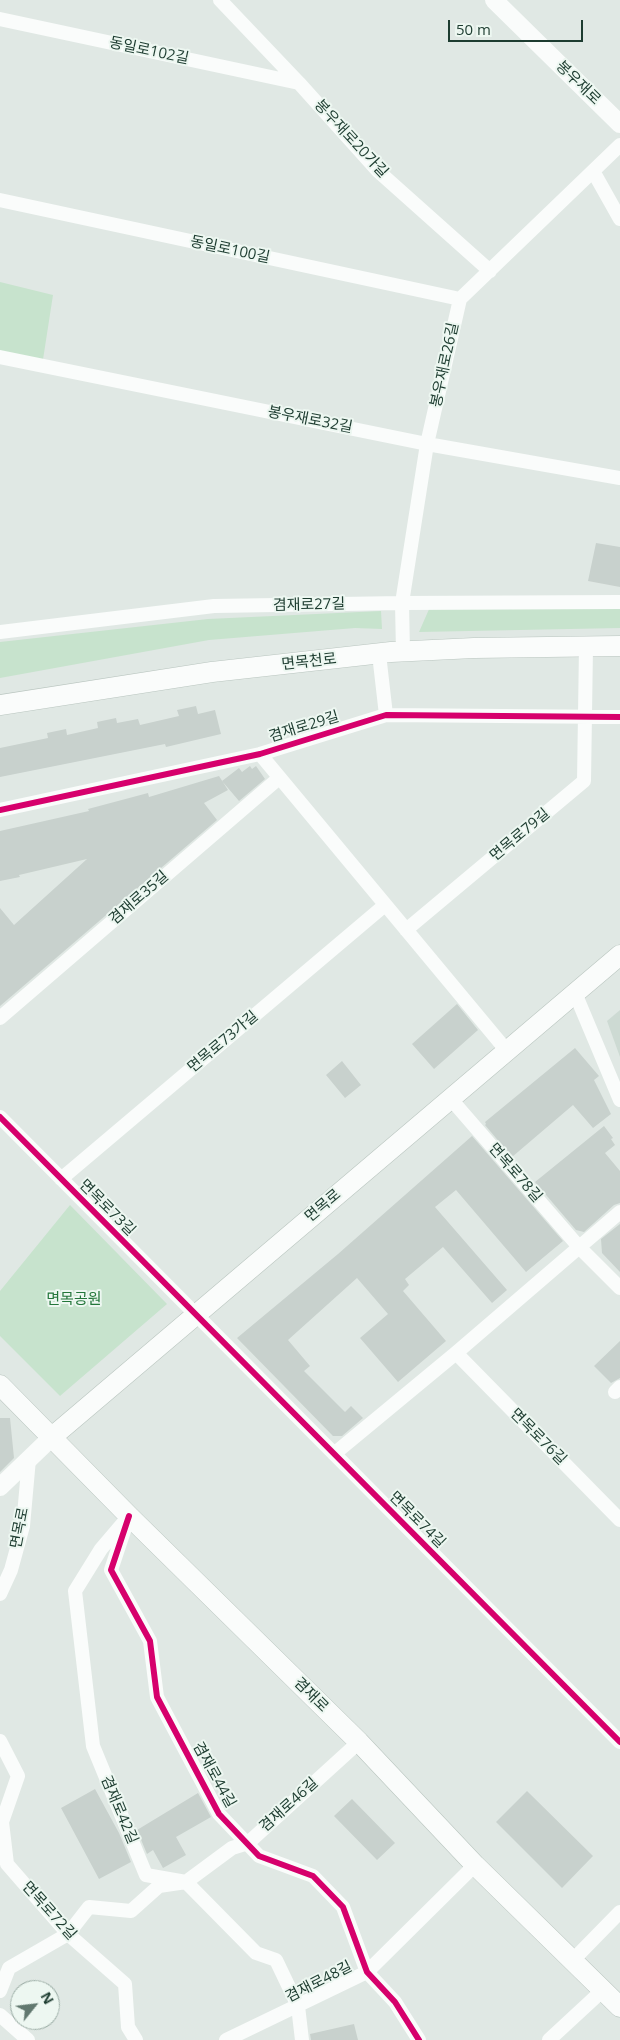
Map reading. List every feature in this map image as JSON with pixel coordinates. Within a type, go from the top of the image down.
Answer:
[{"type":"main road","name":"면목천로","points":[[0,706],[212,672],[379,654],[620,646]]},
{"type":"main road","name":"면목로","points":[[52,1437],[620,955]]},
{"type":"main road","name":"겸재로","points":[[0,1385],[129,1516],[359,1742],[475,1865],[620,2007]]},
{"type":"street","name":"봉우재로20가길","points":[[220,0],[299,83],[378,171],[490,271]]},
{"type":"street","name":"봉우재로","points":[[494,0],[620,124]]},
{"type":"street","name":"동일로102길","points":[[0,19],[299,83]]},
{"type":"street","points":[[460,299],[620,145]]},
{"type":"street","points":[[593,171],[620,220]]},
{"type":"street","name":"동일로100길","points":[[0,200],[460,299]]},
{"type":"street","name":"봉우재로26길","points":[[403,652],[402,603],[427,444],[460,299]]},
{"type":"street","name":"봉우재로32길","points":[[0,358],[427,444],[620,478]]},
{"type":"street","name":"겸재로27길","points":[[0,632],[214,606],[620,602]]},
{"type":"street","points":[[584,716],[586,647]]},
{"type":"street","points":[[379,654],[386,715]]},
{"type":"street","name":"겸재로29길","points":[[0,810],[260,754],[386,715],[620,717]]},
{"type":"street","name":"면목로79길","points":[[406,930],[584,781],[584,716]]},
{"type":"street","points":[[260,754],[507,1051]]},
{"type":"street","name":"겸재로35길","points":[[0,1018],[279,778]]},
{"type":"street","name":"면목로73가길","points":[[61,1179],[385,905]]},
{"type":"street","points":[[575,993],[620,1100]]},
{"type":"street","name":"면목로78길","points":[[450,1098],[579,1247],[620,1288]]},
{"type":"street","name":"면목로73길","points":[[0,1118],[196,1315]]},
{"type":"street","points":[[334,1454],[456,1353],[620,1212]]},
{"type":"street","name":"면목로74길","points":[[196,1315],[620,1742]]},
{"type":"street","name":"면목로76길","points":[[456,1353],[620,1520]]},
{"type":"street","name":"면목로","points":[[0,1487],[52,1437]]},
{"type":"street","name":"면목로","points":[[0,1594],[10,1570],[22,1526],[29,1459]]},
{"type":"street","name":"겸재로44길","points":[[129,1516],[111,1570],[150,1641],[157,1697],[219,1814],[259,1856],[313,1876],[343,1907],[367,1972],[395,2002],[419,2040]]},
{"type":"street","name":"겸재로42길","points":[[129,1516],[101,1549],[75,1591],[92,1746],[146,1875],[186,1882]]},
{"type":"street","name":"면목로72길","points":[[0,1741],[18,1776],[2,1822],[3,1865],[68,1934],[125,1984],[128,2027],[136,2040]]},
{"type":"street","name":"겸재로46길","points":[[0,1991],[9,1968],[68,1934],[89,1907],[131,1911],[159,1886],[186,1882],[232,1848],[248,1844],[359,1742]]},
{"type":"street","name":"겸재로48길","points":[[226,2040],[367,1972],[475,1865]]},
{"type":"street","points":[[186,1882],[256,1954],[276,1960],[298,2006],[302,2040]]},
{"type":"street","points":[[573,1960],[620,1912]]},
{"type":"street","points":[[549,2040],[604,1990]]},
{"type":"street","points":[[0,2015],[28,2040]]},
{"type":"shaded area","points":[[620,1010],[620,1057],[607,1021]]},
{"type":"green space","points":[[0,282],[53,295],[42,366],[0,357]]},
{"type":"green space","points":[[430,607],[620,609],[620,628],[419,632]]},
{"type":"green space","points":[[381,611],[382,629],[355,628],[209,640],[0,678],[0,642],[208,619]]},
{"type":"green space","name":"면목공원","points":[[70,1205],[167,1304],[60,1396],[0,1336],[0,1291]]},
{"type":"building","points":[[596,543],[620,547],[620,587],[588,581]]},
{"type":"building","points":[[196,706],[198,714],[215,710],[221,734],[166,747],[165,744],[0,777],[0,748],[48,738],[47,733],[66,729],[67,735],[98,728],[97,722],[116,718],[117,723],[138,719],[140,725],[179,716],[177,710]]},
{"type":"building","points":[[250,766],[252,769],[256,766],[265,779],[239,801],[222,781],[239,768],[242,772]]},
{"type":"building","points":[[219,776],[228,790],[204,803],[217,820],[0,1006],[0,908],[14,925],[87,859],[0,881],[0,831],[89,811],[88,809],[148,793],[149,797]]},
{"type":"building","points":[[457,1004],[478,1030],[434,1069],[412,1044]]},
{"type":"building","points":[[575,1048],[599,1076],[594,1080],[611,1114],[593,1128],[573,1105],[512,1157],[485,1125],[485,1122]]},
{"type":"building","points":[[342,1061],[361,1085],[345,1098],[326,1075]]},
{"type":"building","points":[[604,1126],[613,1138],[611,1139],[615,1145],[605,1153],[620,1171],[620,1203],[614,1205],[584,1232],[576,1230],[535,1182]]},
{"type":"building","points":[[472,1136],[563,1241],[526,1272],[456,1190],[435,1207],[507,1290],[492,1303],[443,1247],[405,1279],[409,1285],[403,1291],[446,1341],[398,1382],[360,1338],[388,1314],[357,1278],[288,1340],[310,1366],[304,1371],[345,1412],[351,1406],[363,1418],[342,1436],[333,1436],[237,1338],[338,1254]]},
{"type":"building","points":[[620,1224],[620,1272],[602,1253],[601,1239]]},
{"type":"building","points":[[620,1341],[620,1378],[611,1383],[594,1366]]},
{"type":"building","points":[[0,1418],[10,1418],[14,1458],[0,1472]]},
{"type":"building","points":[[95,1789],[119,1833],[131,1862],[99,1879],[61,1808]]},
{"type":"building","points":[[527,1791],[593,1856],[562,1888],[496,1822]]},
{"type":"building","points":[[198,1793],[211,1817],[176,1837],[186,1855],[163,1868],[153,1850],[147,1854],[137,1830]]},
{"type":"building","points":[[352,1799],[395,1843],[377,1860],[334,1816]]},
{"type":"building","points":[[354,2024],[358,2040],[311,2040],[310,2034]]},
{"type":"cycle path","points":[[0,810],[260,754],[386,715],[620,717]]},
{"type":"cycle path","points":[[0,1117],[620,1742]]},
{"type":"cycle path","points":[[129,1516],[111,1570],[150,1641],[157,1697],[219,1814],[259,1856],[313,1876],[343,1907],[367,1972],[395,2002],[419,2040]]}]
